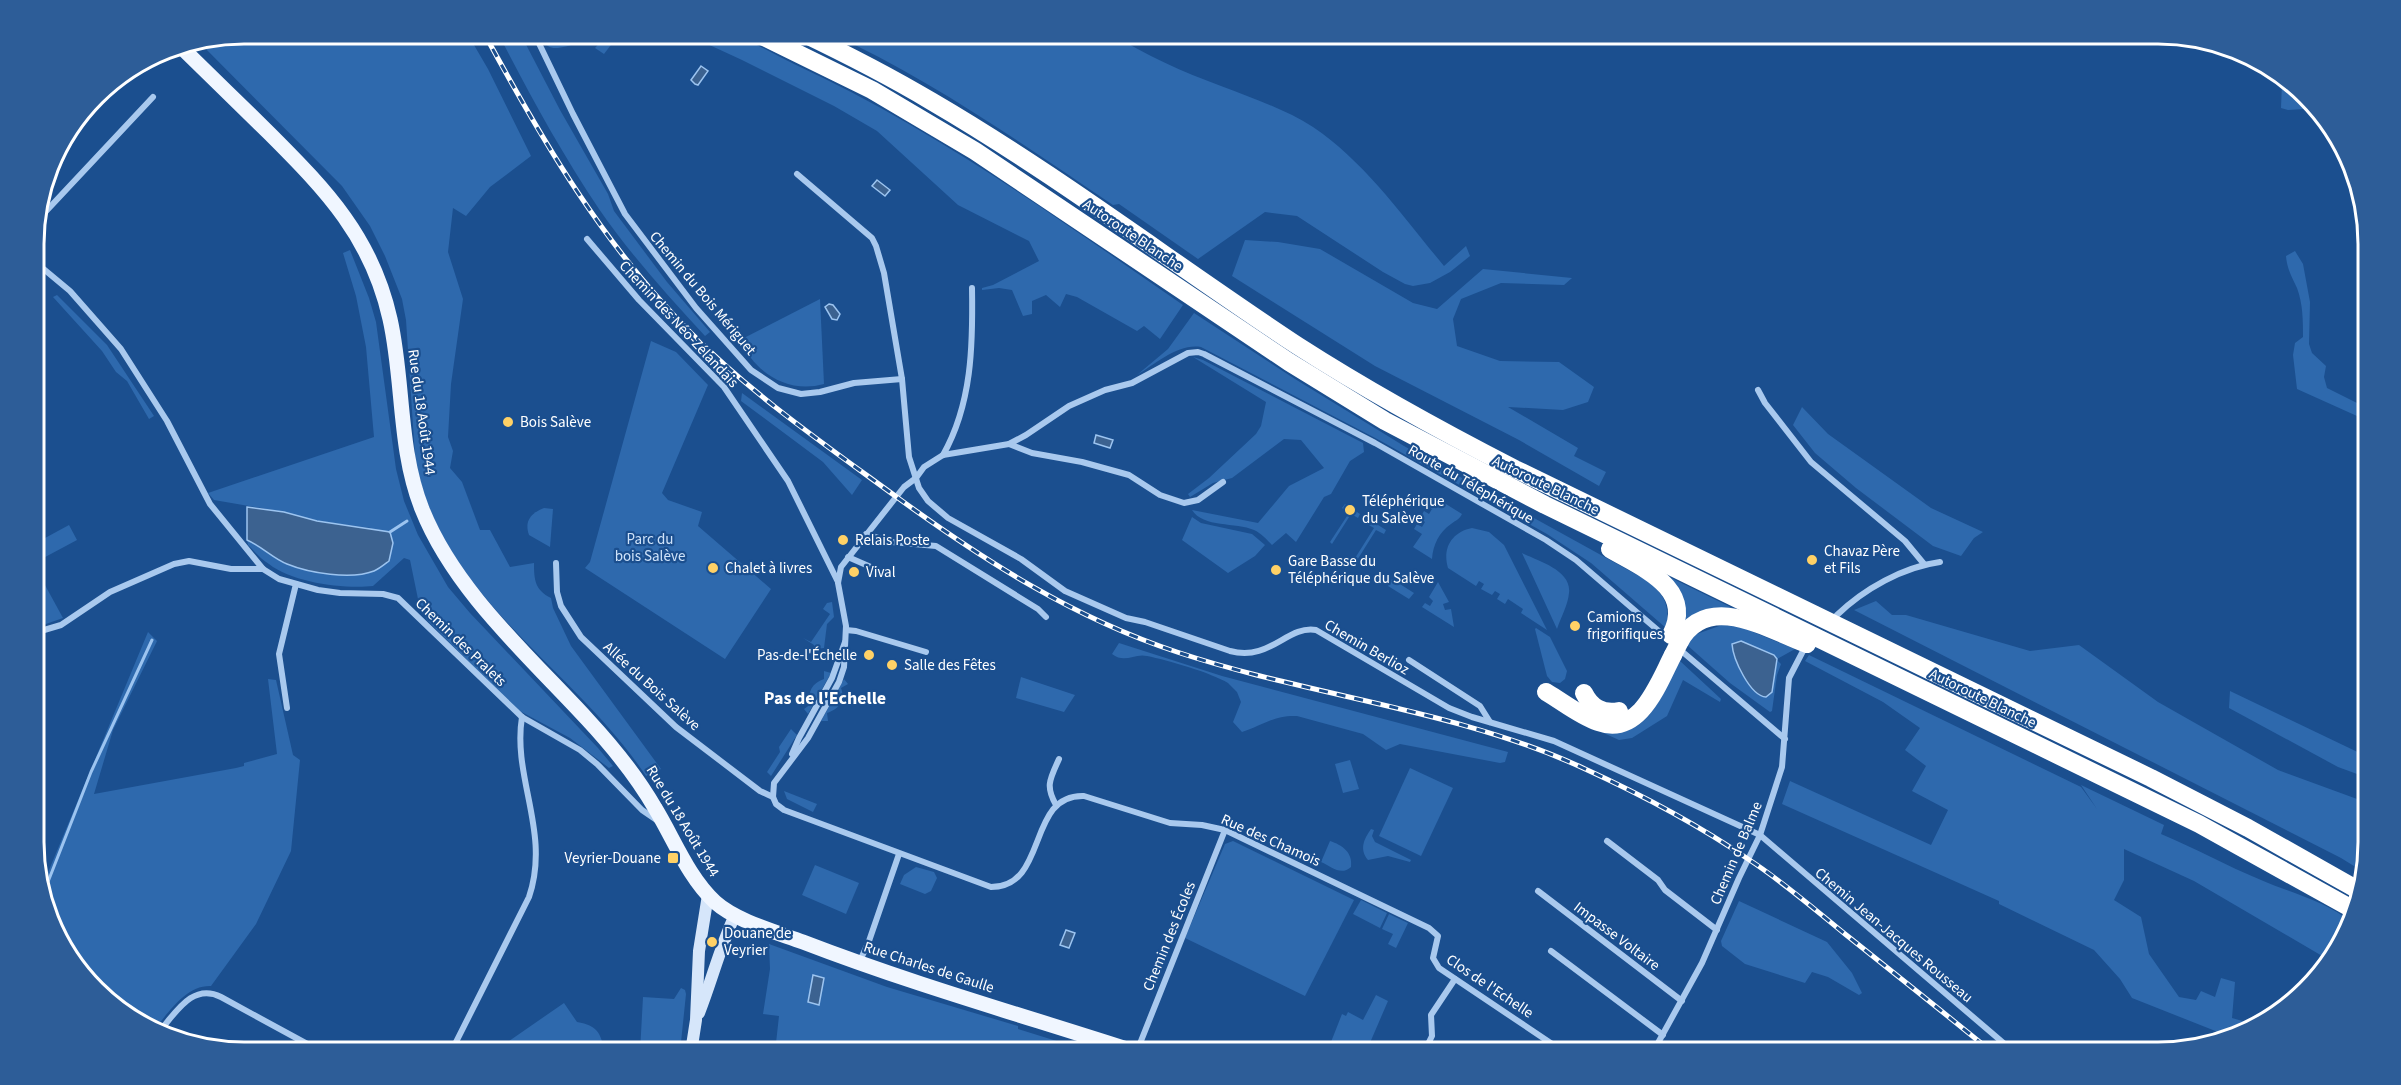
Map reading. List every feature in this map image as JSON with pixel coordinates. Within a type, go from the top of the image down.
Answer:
[{"type":"highway","name":"Autoroute Blanche","points":[[779,44],[835,70],[923,118],[1018,178],[1332,390],[1385,421],[1494,480],[2199,824],[2347,906]]},
{"type":"highway","name":"Autoroute Blanche","points":[[824,44],[883,74],[995,140],[1299,346],[1440,430],[2170,788],[2353,887]]},
{"type":"highway","points":[[1494,480],[1665,584],[1672,592],[1677,606],[1672,645],[1644,709],[1636,716],[1624,722],[1610,724],[1597,722],[1546,692]]},
{"type":"highway","points":[[1584,693],[1599,710],[1612,712],[1624,709],[1638,698],[1672,645],[1688,630],[1700,621],[1713,616],[1729,615],[1926,690]]},
{"type":"main road","name":"Rue du 18 Août 1944","points":[[186,52],[322,187],[354,229],[378,275],[386,300],[396,347],[412,478],[422,510],[441,550],[458,576],[481,604],[619,754],[667,828],[696,879],[712,899]]},
{"type":"main road","name":"Rue Charles de Gaulle","points":[[712,899],[735,915],[859,963],[1103,1042]]},
{"type":"main road","points":[[693,1042],[696,1020],[699,951],[712,899]]},
{"type":"main road","points":[[696,1020],[712,982],[721,945],[735,915]]},
{"type":"street","name":"Chemin du Bois Mériguet","points":[[539,44],[625,214],[696,308],[751,369],[778,388],[801,394],[820,392],[854,383],[902,379]]},
{"type":"street","points":[[46,211],[153,97]]},
{"type":"street","points":[[797,174],[872,238],[876,246],[884,273],[902,379],[909,457],[916,478]]},
{"type":"street","name":"Chemin des Néo-Zélandais","points":[[587,239],[639,300],[724,387],[788,481],[838,583]]},
{"type":"street","name":"Chemin des Pralets","points":[[44,269],[70,291],[121,349],[166,421],[205,496],[232,533],[263,569],[279,579],[330,592],[372,593],[398,598],[522,717],[580,750],[642,810],[667,828]]},
{"type":"street","points":[[942,455],[957,429],[965,396],[973,329],[972,288]]},
{"type":"street","name":"Route du Téléphérique","points":[[1009,444],[1069,406],[1105,390],[1132,383],[1188,353],[1204,354],[1375,443],[1546,540],[1576,560],[1785,738]]},
{"type":"street","points":[[1758,390],[1765,403],[1816,468],[1905,540],[1924,564]]},
{"type":"street","points":[[773,797],[774,783],[808,738],[839,682],[846,658],[846,630],[838,583],[841,567],[904,487],[916,478],[924,467],[942,455],[1009,444],[1032,453],[1082,462],[1129,475],[1160,495],[1184,503],[1198,500],[1223,482]]},
{"type":"street","name":"Chemin Berlioz","points":[[916,478],[928,501],[948,518],[1021,559],[1065,591],[1107,611],[1243,654],[1264,650],[1305,630],[1316,630],[1442,705],[1537,735],[1575,750],[1760,835]]},
{"type":"street","points":[[866,534],[892,542],[936,546],[1046,616]]},
{"type":"street","points":[[848,557],[889,575]]},
{"type":"street","points":[[44,630],[61,625],[110,592],[174,564],[189,561],[231,569],[263,569]]},
{"type":"street","points":[[1837,615],[1858,597],[1889,579],[1924,564],[1940,562]]},
{"type":"street","name":"Allée du Bois Salève","points":[[556,564],[556,592],[561,606],[581,637],[676,727],[764,794],[773,797],[776,804],[784,810],[899,854]]},
{"type":"street","points":[[287,708],[279,654],[296,584]]},
{"type":"street","points":[[846,630],[926,652]]},
{"type":"street","name":"Chemin de Balme","points":[[1659,1041],[1717,930],[1738,878],[1760,835],[1780,779],[1789,678],[1803,651]]},
{"type":"street","points":[[1409,660],[1480,706],[1490,722]]},
{"type":"street","points":[[456,1042],[529,897],[534,878],[536,840],[521,747],[522,717]]},
{"type":"street","points":[[859,963],[869,941],[899,854],[992,887],[1009,885],[1023,873],[1050,813],[1056,805],[1049,785],[1059,759]]},
{"type":"street","name":"Rue des Chamois","points":[[1056,805],[1067,798],[1084,796],[1170,824],[1202,825],[1225,830],[1430,928]]},
{"type":"street","name":"Chemin des Écoles","points":[[1140,1042],[1225,830]]},
{"type":"street","name":"Chemin Jean-Jacques Rousseau","points":[[1760,835],[2001,1041]]},
{"type":"street","points":[[1607,842],[1658,880],[1665,890],[1717,930]]},
{"type":"street","name":"Impasse Voltaire","points":[[1538,891],[1682,1001]]},
{"type":"street","name":"Clos de l'Echelle","points":[[1430,928],[1438,936],[1433,954],[1434,962],[1455,979],[1548,1041]]},
{"type":"street","points":[[1551,951],[1663,1035]]},
{"type":"street","points":[[1429,1041],[1432,1036],[1431,1015],[1455,979]]},
{"type":"street","points":[[165,1025],[191,997],[206,992],[221,997],[304,1042]]},
{"type":"green space","points":[[243,44],[473,44],[531,156],[490,187],[466,216],[453,208],[448,252],[463,299],[451,384],[448,437],[453,451],[450,468],[462,482],[480,530],[490,530],[510,567],[534,563],[536,584],[551,598],[553,608],[571,646],[661,769],[646,776],[583,700],[479,590],[450,549],[428,505],[415,456],[406,320],[402,299],[370,226],[342,186],[204,47]]},
{"type":"green space","points":[[504,44],[526,44],[608,194],[614,211],[667,282],[710,332],[705,336],[663,290],[611,226],[572,166]]},
{"type":"green space","points":[[546,44],[573,44],[558,48]]},
{"type":"green space","points":[[599,44],[612,44],[604,54],[595,48]]},
{"type":"green space","points":[[707,44],[754,44],[896,116],[993,176],[1183,305],[1160,339],[1144,326],[1137,331],[1077,297],[1066,294],[1060,307],[1046,295],[1032,301],[1032,314],[1023,316],[1012,290],[999,288],[982,290],[982,288],[993,285],[1039,261],[1029,241],[958,205],[877,131],[834,106]]},
{"type":"green space","points":[[853,44],[1129,44],[1193,75],[1280,109],[1313,127],[1332,141],[1367,174],[1444,266],[1466,246],[1470,256],[1450,272],[1430,283],[1413,286],[1383,272],[1297,216],[1265,212],[1198,259],[1119,204],[1113,205],[940,92]]},
{"type":"green space","points":[[2282,87],[2304,108],[2288,110],[2281,108]]},
{"type":"green space","points":[[1245,240],[1278,242],[1320,249],[1413,303],[1437,309],[1483,269],[1572,278],[1564,285],[1501,283],[1461,299],[1453,319],[1457,346],[1500,361],[1559,362],[1594,387],[1588,402],[1563,410],[1508,407],[1578,448],[1574,456],[1606,472],[1599,486],[1519,440],[1375,366],[1232,276]]},
{"type":"green space","points":[[350,250],[376,322],[396,469],[404,501],[418,535],[448,587],[613,766],[609,768],[570,738],[516,709],[427,620],[418,599],[410,560],[404,558],[373,586],[334,585],[305,580],[279,571],[258,555],[248,545],[247,540],[263,547],[286,564],[371,528],[317,521],[284,512],[214,500],[208,493],[374,437],[366,347],[356,296],[343,253]]},
{"type":"green space","points":[[2295,251],[2303,264],[2310,302],[2309,344],[2312,353],[2326,366],[2324,377],[2327,388],[2358,404],[2358,416],[2297,389],[2293,355],[2295,343],[2303,337],[2302,312],[2299,294],[2286,256]]},
{"type":"green space","points":[[57,295],[107,345],[154,416],[149,419],[127,381],[116,372],[102,351],[53,297]]},
{"type":"green space","points":[[820,299],[824,384],[798,386],[774,378],[754,362],[740,340]]},
{"type":"green space","points":[[1194,313],[1404,446],[1648,581],[1659,591],[1665,601],[1666,628],[1591,563],[1547,534],[1379,440],[1201,347],[1176,351],[1137,375],[1168,349]]},
{"type":"green space","name":"Parc du bois Salève","points":[[651,341],[676,352],[708,385],[662,493],[668,500],[702,512],[698,526],[771,589],[725,659],[585,568],[590,562]]},
{"type":"green space","points":[[1193,357],[1203,360],[1363,443],[1364,452],[1350,461],[1331,494],[1324,497],[1296,542],[1286,533],[1272,545],[1254,530],[1204,520],[1192,510],[1258,523],[1289,486],[1324,468],[1301,440],[1284,439],[1232,478],[1213,483],[1190,497],[1188,494],[1209,478],[1256,434],[1261,426],[1266,402]]},
{"type":"green space","points":[[742,393],[862,480],[852,495],[823,462],[741,401]]},
{"type":"green space","points":[[1802,407],[1828,434],[1931,508],[1983,532],[1974,538],[1961,556],[1933,546],[1856,488],[1815,453],[1793,425]]},
{"type":"green space","points":[[1433,496],[1462,514],[1440,535],[1435,544],[1432,559],[1413,547],[1422,534],[1414,529],[1417,524],[1422,527],[1425,522],[1420,518],[1424,511],[1429,514],[1432,509],[1427,506]]},
{"type":"green space","points":[[1345,504],[1360,514],[1358,518],[1351,514],[1332,544],[1330,542],[1349,513],[1342,508]]},
{"type":"green space","points":[[544,508],[553,509],[550,547],[529,535],[527,526],[535,512]]},
{"type":"green space","points":[[1192,517],[1201,523],[1252,534],[1265,545],[1255,556],[1228,573],[1182,540]]},
{"type":"green space","points":[[1370,520],[1386,530],[1384,534],[1376,530],[1354,565],[1352,563],[1374,528],[1367,524]]},
{"type":"green space","points":[[69,525],[77,540],[44,558],[44,539]]},
{"type":"green space","points":[[1472,528],[1489,532],[1504,545],[1547,630],[1521,613],[1523,609],[1508,599],[1505,604],[1497,599],[1500,594],[1495,591],[1492,595],[1481,589],[1484,584],[1479,581],[1476,586],[1448,568],[1446,554],[1450,542],[1459,533]]},
{"type":"green space","points":[[1522,553],[1553,567],[1565,578],[1569,593],[1557,629]]},
{"type":"green space","points":[[1659,572],[1755,619],[1682,629]]},
{"type":"green space","points":[[1392,579],[1414,593],[1409,599],[1388,586]]},
{"type":"green space","points":[[1438,582],[1449,602],[1443,604],[1445,610],[1451,609],[1454,627],[1422,607],[1425,603],[1430,606],[1433,601],[1429,597]]},
{"type":"green space","points":[[44,583],[63,618],[44,625]]},
{"type":"green space","points":[[1876,601],[1892,615],[1906,615],[2030,651],[2079,645],[2158,702],[2278,770],[2358,799],[2356,867],[2341,858],[1854,610]]},
{"type":"green space","points":[[832,602],[834,617],[827,624],[824,648],[815,649],[814,645],[803,638],[811,642],[830,614],[823,609],[827,603]]},
{"type":"green space","points":[[1722,625],[1741,627],[1795,649],[1777,659],[1774,655],[1741,641],[1732,650],[1748,683],[1763,697],[1766,697],[1777,660],[1781,664],[1777,675],[1772,711],[1770,712],[1730,683],[1687,645],[1694,635]]},
{"type":"green space","points":[[1536,628],[1550,637],[1567,671],[1565,679],[1560,683],[1552,682],[1547,676]]},
{"type":"green space","points":[[148,632],[157,641],[113,730],[94,794],[236,768],[244,766],[244,763],[277,754],[268,679],[276,680],[293,755],[300,760],[291,851],[256,924],[211,986],[202,987],[186,995],[160,1023],[143,1015],[102,983],[70,942],[50,894],[47,876]]},
{"type":"green space","points":[[1119,643],[1222,676],[1508,752],[1505,762],[1500,763],[1400,744],[1386,750],[1363,734],[1297,716],[1274,719],[1242,732],[1233,722],[1241,702],[1237,692],[1228,683],[1201,671],[1156,658],[1142,655],[1117,657],[1112,654]]},
{"type":"green space","points":[[1809,655],[2081,787],[2097,809],[2081,785],[2164,825],[2161,834],[2248,875],[2332,909],[2343,916],[2331,942],[2321,956],[2194,881],[2124,849],[2124,880],[2114,900],[2141,917],[2149,954],[2179,997],[2196,1000],[2201,991],[2215,997],[2221,978],[2235,982],[2232,1018],[2245,1022],[2218,1032],[2132,998],[2120,979],[2094,950],[1999,904],[1999,901],[1782,804],[1790,781],[1931,845],[1948,810],[1912,791],[1926,766],[1905,750],[1920,728],[1883,702],[1805,661]]},
{"type":"green space","points":[[1680,661],[1721,699],[1720,702],[1683,680],[1667,716],[1632,738],[1619,740],[1597,730],[1630,729],[1646,719]]},
{"type":"green space","points":[[824,671],[831,673],[808,714],[804,709],[811,704],[810,692],[816,683],[824,679]]},
{"type":"green space","points":[[1021,677],[1075,695],[1064,712],[1016,698]]},
{"type":"green space","points":[[844,679],[848,684],[841,688],[842,701],[835,709],[827,713],[828,721],[821,721]]},
{"type":"green space","points":[[2230,691],[2358,752],[2358,774],[2338,767],[2229,708]]},
{"type":"green space","points":[[791,729],[797,735],[771,776],[767,772]]},
{"type":"green space","points":[[1350,760],[1359,789],[1343,793],[1335,764]]},
{"type":"green space","points":[[1410,768],[1453,788],[1421,856],[1379,836]]},
{"type":"green space","points":[[784,791],[817,804],[813,812],[787,799]]},
{"type":"green space","points":[[1371,829],[1374,830],[1372,836],[1375,842],[1411,860],[1410,862],[1388,856],[1368,860],[1364,852],[1364,844]]},
{"type":"green space","points":[[1233,841],[1354,900],[1305,996],[1185,938],[1225,844]]},
{"type":"green space","points":[[1330,841],[1348,853],[1351,867],[1347,870],[1340,871],[1321,862]]},
{"type":"green space","points":[[815,865],[859,883],[846,914],[802,895]]},
{"type":"green space","points":[[916,867],[934,872],[937,878],[931,891],[925,894],[900,884],[904,875]]},
{"type":"green space","points":[[1361,900],[1387,913],[1380,928],[1353,914]]},
{"type":"green space","points":[[1739,901],[1827,942],[1852,973],[1862,993],[1859,995],[1828,977],[1812,972],[1805,983],[1745,964],[1722,946],[1721,941]]},
{"type":"green space","points":[[1389,914],[1408,923],[1396,948],[1388,944],[1393,934],[1382,929]]},
{"type":"green space","points":[[769,944],[887,987],[1018,1026],[1018,1029],[1058,1042],[776,1042],[779,1016],[763,1014],[770,969]]},
{"type":"green space","points":[[681,988],[685,990],[681,1042],[641,1042],[643,997],[674,999]]},
{"type":"green space","points":[[1376,995],[1388,1001],[1371,1041],[1331,1041],[1342,1014],[1346,1016],[1348,1012],[1363,1020]]},
{"type":"green space","points":[[564,1003],[577,1022],[597,1031],[602,1042],[508,1042]]},
{"type":"shaded area","points":[[701,66],[708,71],[698,85],[691,80]]},
{"type":"shaded area","points":[[877,180],[890,190],[885,196],[872,186]]},
{"type":"shaded area","points":[[829,304],[833,305],[840,314],[837,320],[832,319],[825,307]]},
{"type":"shaded area","points":[[1096,435],[1113,440],[1110,448],[1094,443]]},
{"type":"shaded area","points":[[247,507],[390,532],[393,543],[389,561],[374,571],[354,575],[318,573],[287,564],[247,540]]},
{"type":"shaded area","points":[[1741,641],[1774,655],[1777,659],[1772,692],[1766,697],[1754,690],[1743,676],[1732,644]]},
{"type":"shaded area","points":[[1066,930],[1075,933],[1069,948],[1060,945]]},
{"type":"shaded area","points":[[813,975],[824,978],[819,1005],[808,1002]]},
{"type":"waterway","points":[[390,532],[407,521]]},
{"type":"waterway","points":[[48,882],[91,772],[152,640]]},
{"type":"railway","points":[[490,44],[529,114],[603,229],[660,300],[692,334],[740,378],[792,420],[964,544],[1066,605],[1139,638],[1227,667],[1434,717],[1485,732],[1535,748],[1626,788],[1709,834],[1773,876],[1978,1041]]},
{"type":"place","name":"Bois Salève","points":[[508,422]]},
{"type":"place","name":"Téléphérique du Salève","points":[[1350,510]]},
{"type":"place","name":"Relais Poste","points":[[843,540]]},
{"type":"place","name":"Chavaz Père et Fils","points":[[1812,560]]},
{"type":"place","name":"Chalet à livres","points":[[713,568]]},
{"type":"place","name":"Gare Basse du Téléphérique du Salève","points":[[1276,570]]},
{"type":"place","name":"Vival","points":[[854,572]]},
{"type":"place","name":"Camions frigorifiques","points":[[1575,626]]},
{"type":"place","name":"Pas-de-l'Échelle","points":[[869,655]]},
{"type":"place","name":"Salle des Fêtes","points":[[892,665]]},
{"type":"place","name":"Veyrier-Douane","points":[[673,858]]},
{"type":"place","name":"Douane de Veyrier","points":[[712,942]]},
{"type":"district","name":"Pas de l'Echelle","points":[[825,698]]}]
